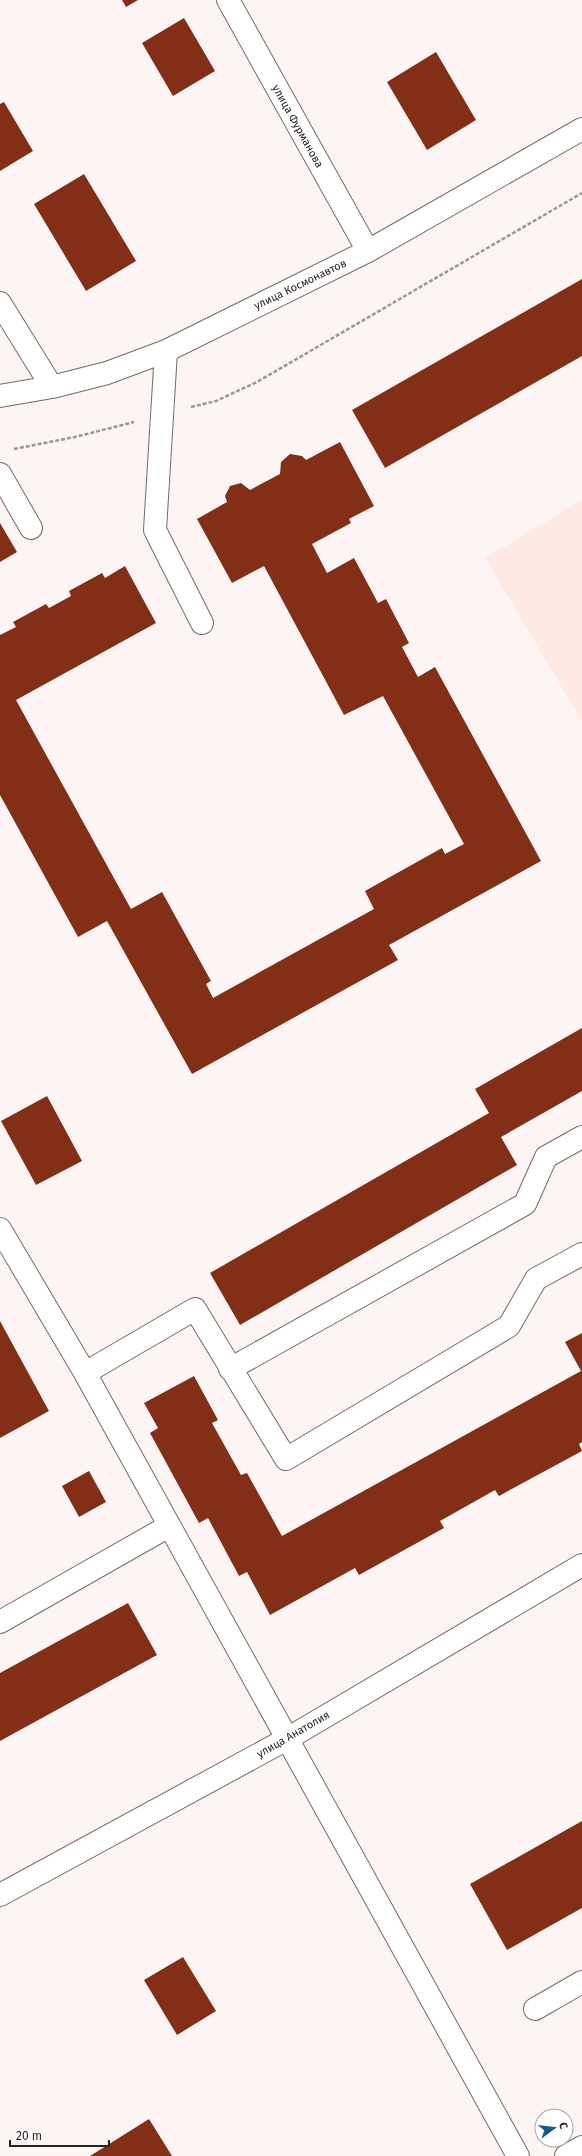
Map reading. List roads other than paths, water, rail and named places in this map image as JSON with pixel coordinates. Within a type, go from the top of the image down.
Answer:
[{"type":"street","name":"улица Фурманова","points":[[228,0],[368,251]]},
{"type":"street","name":"улица Космонавтов","points":[[0,396],[52,387],[106,373],[166,351],[368,251],[582,129]]},
{"type":"street","points":[[0,303],[52,387]]},
{"type":"street","points":[[166,351],[155,530],[202,623]]},
{"type":"street","points":[[0,474],[31,528]]},
{"type":"street","points":[[230,1368],[525,1204],[546,1157],[582,1137]]},
{"type":"street","points":[[0,1229],[85,1373],[518,2156]]},
{"type":"street","points":[[85,1373],[196,1309],[230,1368],[286,1459],[509,1326],[536,1279],[582,1254]]},
{"type":"street","points":[[0,1622],[169,1526]]},
{"type":"street","name":"улица Анатолия","points":[[0,1895],[287,1739],[582,1565]]},
{"type":"street","points":[[535,2009],[582,1982]]},
{"type":"street","points":[[566,2156],[582,2147]]}]
